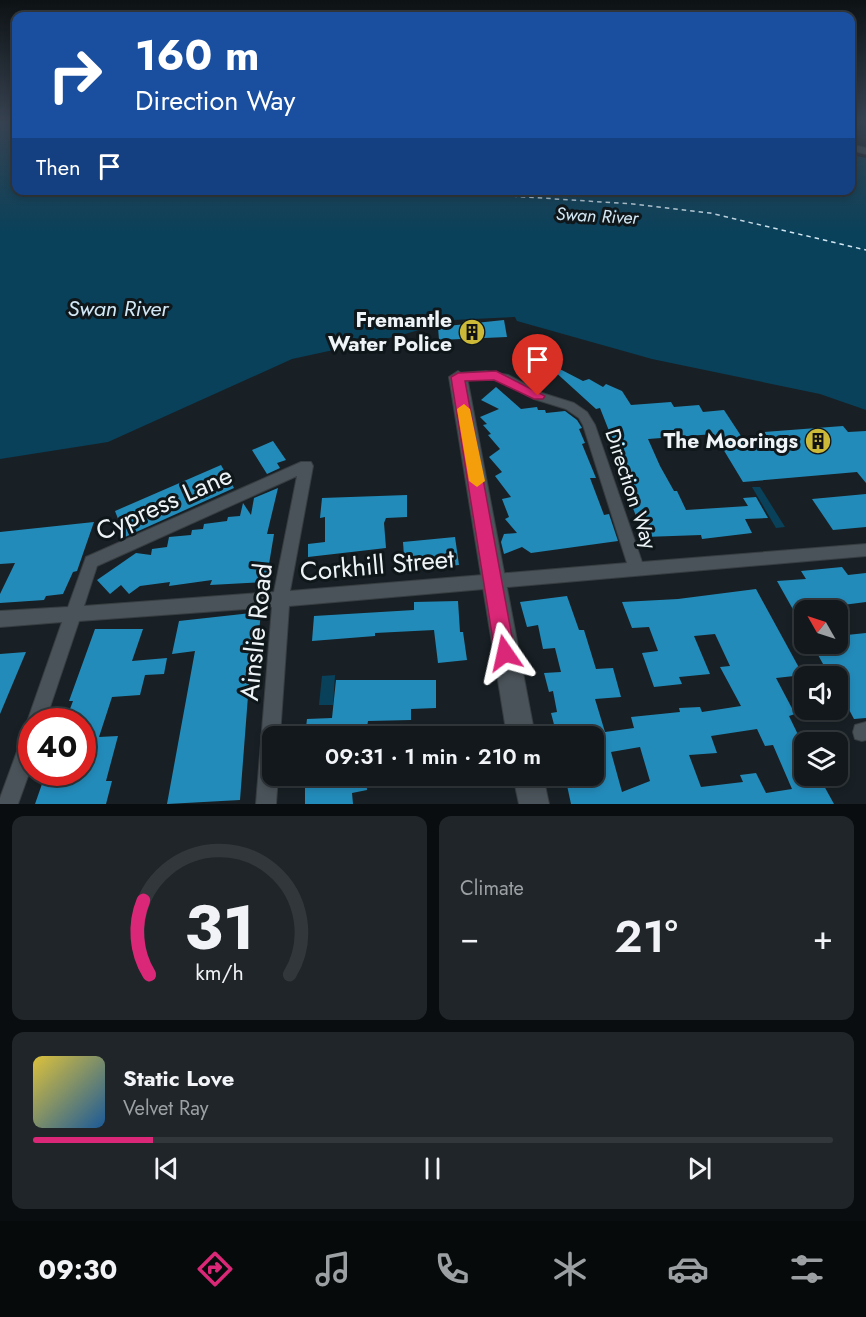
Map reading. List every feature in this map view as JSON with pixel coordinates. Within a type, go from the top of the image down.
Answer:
[{"type":"street","name":"Direction Way","points":[[458,377],[486,375],[504,378],[538,396],[570,406],[583,415],[589,424],[636,568]]},
{"type":"street","points":[[458,377],[477,478],[491,581],[519,726]]},
{"type":"street","name":"Ainslie Road","points":[[266,804],[281,599],[306,466]]},
{"type":"street","name":"Cypress Lane","points":[[41,708],[91,562],[306,466]]},
{"type":"street","name":"Corkhill Street","points":[[0,619],[281,599],[866,550]]},
{"type":"street","points":[[8,804],[18,775]]},
{"type":"street","points":[[530,786],[534,804]]},
{"type":"water","name":"Swan River","points":[[0,159],[12,159],[12,195],[855,195],[855,159],[866,159],[866,410],[820,394],[652,359],[517,321],[515,317],[453,320],[398,336],[292,359],[108,442],[0,459]]},
{"type":"water","points":[[752,487],[760,487],[785,527],[776,528]]},
{"type":"water","points":[[335,675],[333,705],[319,705],[322,676]]},
{"type":"building","name":"Fremantle Water Police","points":[[504,320],[507,337],[439,340],[438,327]]},
{"type":"building","points":[[554,366],[583,381],[589,379],[603,387],[606,384],[622,391],[631,405],[671,402],[674,407],[699,405],[703,412],[724,410],[747,445],[772,443],[764,432],[843,426],[848,432],[866,431],[866,483],[857,472],[743,482],[714,434],[648,439],[660,466],[674,491],[677,491],[686,510],[748,506],[743,498],[756,497],[768,518],[745,519],[752,533],[702,539],[701,535],[644,537],[631,503],[636,503],[626,480],[628,479],[600,408],[596,409],[552,369]]},
{"type":"building","points":[[496,387],[521,409],[537,407],[538,410],[545,410],[546,413],[565,411],[577,420],[582,428],[579,429],[585,443],[582,444],[596,478],[590,478],[604,515],[609,514],[618,541],[531,553],[522,547],[504,554],[501,542],[504,534],[517,533],[505,519],[509,517],[502,499],[511,497],[495,476],[502,472],[489,457],[500,449],[488,435],[491,434],[483,425],[487,424],[480,417],[499,409],[481,400]]},
{"type":"building","points":[[273,441],[286,460],[277,463],[280,468],[267,474],[252,450]]},
{"type":"building","points":[[221,465],[234,488],[125,537],[115,511]]},
{"type":"building","points":[[278,488],[267,534],[274,534],[266,582],[210,585],[212,580],[169,586],[170,582],[140,586],[129,594],[121,585],[110,594],[97,580],[136,553],[151,555],[152,549],[167,547],[169,537],[191,535],[192,530],[203,529],[204,524],[227,521],[228,517],[240,516],[243,503],[251,515],[254,498]]},
{"type":"building","points":[[866,494],[866,527],[833,530],[812,499]]},
{"type":"building","points":[[407,495],[407,517],[386,518],[384,523],[386,548],[308,557],[308,544],[325,542],[325,517],[320,518],[322,498]]},
{"type":"building","points":[[94,522],[77,571],[73,572],[63,594],[46,596],[44,600],[0,603],[0,594],[15,563],[0,564],[0,532]]},
{"type":"building","points":[[455,537],[459,565],[405,570],[403,542]]},
{"type":"building","points":[[842,567],[848,575],[866,573],[866,602],[848,604],[848,600],[794,600],[794,611],[777,581],[806,579],[801,571]]},
{"type":"building","points":[[756,589],[798,666],[794,666],[794,676],[776,678],[794,712],[789,716],[797,732],[794,732],[794,786],[824,786],[834,804],[571,804],[567,786],[604,786],[604,729],[605,732],[634,728],[631,717],[680,712],[679,708],[700,707],[702,712],[741,706],[720,667],[730,666],[715,634],[694,636],[710,674],[679,677],[682,684],[654,687],[642,653],[658,651],[649,627],[632,628],[622,602],[678,599]],"holes":[[[757,729],[765,746],[773,745],[792,789],[766,793],[756,773],[740,775],[743,782],[701,787],[689,755],[717,753],[711,736]],[[640,747],[650,781],[622,792],[611,752]]]},
{"type":"building","points":[[567,596],[579,630],[584,630],[596,669],[613,668],[621,697],[595,699],[603,726],[554,726],[551,713],[557,712],[553,691],[549,692],[544,673],[561,672],[555,648],[543,649],[538,625],[527,627],[520,602]]},
{"type":"building","points":[[458,601],[460,632],[463,632],[467,660],[438,663],[434,630],[375,633],[375,636],[312,641],[314,616],[414,610],[414,602]]},
{"type":"building","points":[[261,612],[254,683],[249,683],[240,800],[167,804],[195,651],[172,654],[179,621]]},
{"type":"building","points":[[95,629],[143,629],[132,661],[167,658],[164,674],[145,675],[140,695],[112,697],[99,737],[118,736],[106,781],[112,781],[106,804],[35,804],[41,786],[96,786],[96,708],[70,708],[73,701],[69,701]]},
{"type":"building","points":[[866,633],[866,718],[854,719],[848,708],[848,666],[824,666],[818,654],[848,654],[848,635]]},
{"type":"building","points":[[26,652],[0,714],[0,654]]},
{"type":"building","points":[[336,680],[436,680],[436,708],[411,709],[411,720],[368,721],[367,726],[306,726],[307,719],[332,718]]},
{"type":"building","points":[[305,786],[367,786],[367,790],[352,793],[353,804],[305,804]]},
{"type":"ferry route","points":[[495,195],[633,204],[710,213],[866,250]]},
{"type":"slow traffic","points":[[464,409],[477,481]]},
{"type":"place","name":"Fremantle Water Police","points":[[472,332]]},
{"type":"place","name":"The Moorings","points":[[818,441]]},
{"type":"route","points":[[505,653],[458,377],[496,375],[538,396]]}]
